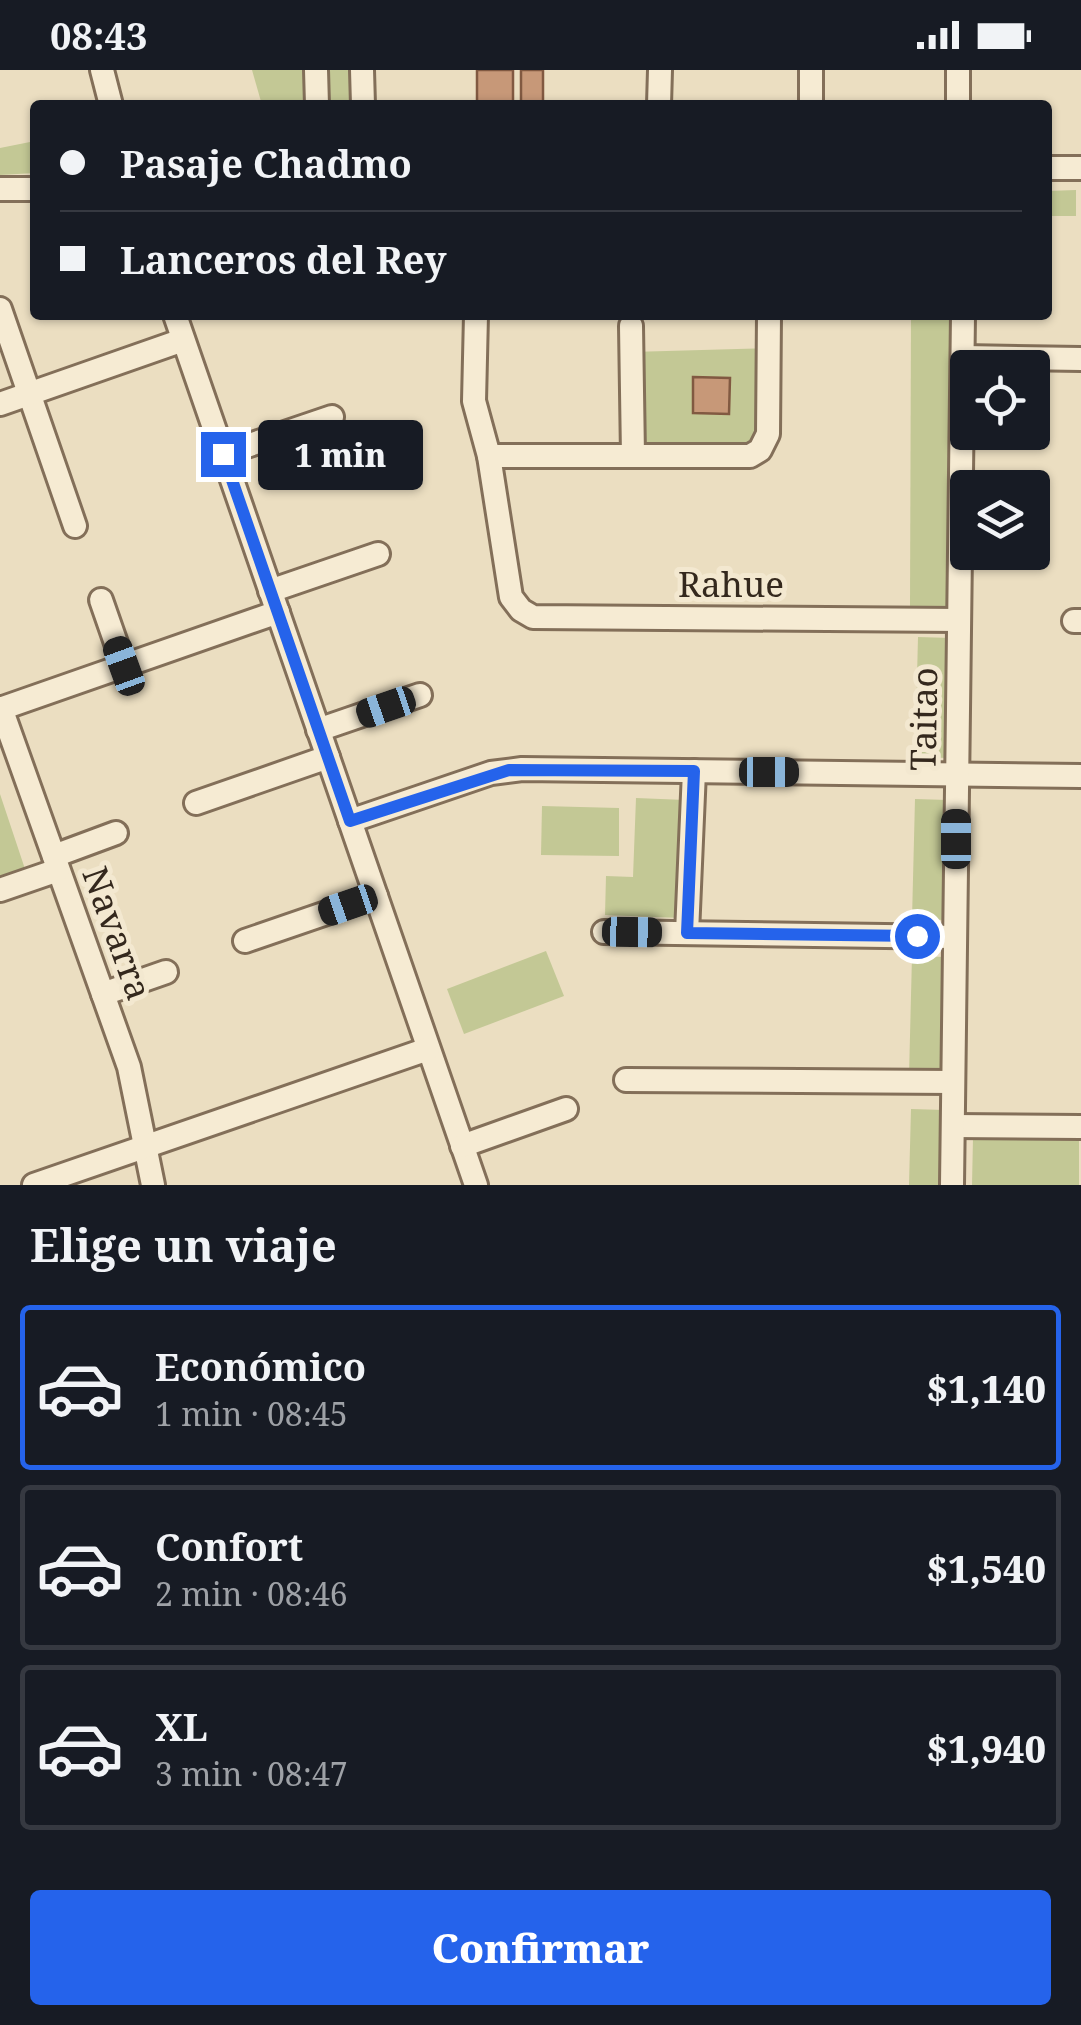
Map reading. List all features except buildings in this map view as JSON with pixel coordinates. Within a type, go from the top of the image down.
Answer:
[{"type":"street","points":[[102,70],[110,100]]},
{"type":"street","points":[[316,70],[317,100]]},
{"type":"street","points":[[362,70],[362,100]]},
{"type":"street","points":[[659,100],[660,70]]},
{"type":"street","points":[[811,70],[811,100]]},
{"type":"street","points":[[958,70],[958,100]]},
{"type":"street","points":[[1052,168],[1081,168]]},
{"type":"street","points":[[0,188],[30,188]]},
{"type":"street","points":[[0,309],[75,526]]},
{"type":"street","points":[[178,320],[476,1185]]},
{"type":"street","points":[[476,320],[474,401],[489,456],[750,456],[760,450],[768,434],[769,320]]},
{"type":"street","name":"Taitao","points":[[963,320],[963,350]]},
{"type":"street","points":[[631,326],[633,456]]},
{"type":"street","points":[[0,404],[184,340]]},
{"type":"street","points":[[1050,358],[1081,359]]},
{"type":"street","points":[[223,454],[332,417]]},
{"type":"street","name":"Taitao","points":[[952,1185],[962,450]]},
{"type":"street","name":"Rahue","points":[[489,456],[510,597],[533,617],[959,620]]},
{"type":"street","points":[[0,708],[124,666],[378,554]]},
{"type":"street","points":[[100,600],[124,666]]},
{"type":"street","points":[[318,730],[420,695]]},
{"type":"street","name":"Navarra","points":[[0,708],[134,1081],[153,1185]]},
{"type":"street","points":[[196,803],[328,757]]},
{"type":"street","points":[[350,821],[509,770],[1081,776]]},
{"type":"street","points":[[687,933],[694,771]]},
{"type":"street","points":[[0,890],[116,833]]},
{"type":"street","points":[[245,941],[376,896]]},
{"type":"street","points":[[604,932],[955,937]]},
{"type":"street","points":[[103,994],[166,972]]},
{"type":"street","points":[[34,1185],[428,1049]]},
{"type":"street","points":[[626,1080],[954,1082]]},
{"type":"street","points":[[462,1146],[566,1109]]},
{"type":"street","points":[[953,1126],[1081,1127]]},
{"type":"green space","points":[[252,70],[303,70],[304,100],[261,100]]},
{"type":"green space","points":[[328,70],[349,70],[351,100],[330,100]]},
{"type":"green space","points":[[30,142],[30,173],[0,175],[0,148]]},
{"type":"green space","points":[[1076,190],[1076,216],[1052,216],[1052,191]]},
{"type":"green space","points":[[911,320],[951,320],[950,607],[910,606]]},
{"type":"green space","points":[[769,348],[760,450],[633,456],[631,352]]},
{"type":"green space","points":[[918,637],[951,638],[948,758],[915,757]]},
{"type":"green space","points":[[0,794],[26,872],[0,881]]},
{"type":"green space","points":[[636,798],[685,800],[681,918],[605,915],[606,876],[633,877]]},
{"type":"green space","points":[[915,799],[948,800],[945,920],[912,919]]},
{"type":"green space","points":[[542,806],[619,808],[619,856],[541,855]]},
{"type":"green space","points":[[546,951],[564,996],[464,1034],[447,989]]},
{"type":"green space","points":[[912,956],[945,957],[942,1077],[909,1076]]},
{"type":"green space","points":[[911,1109],[944,1110],[942,1185],[909,1185]]},
{"type":"green space","points":[[973,1138],[1079,1139],[1079,1185],[972,1185]]},
{"type":"route","points":[[223,454],[350,821],[509,770],[694,771],[687,933],[917,936]]}]
